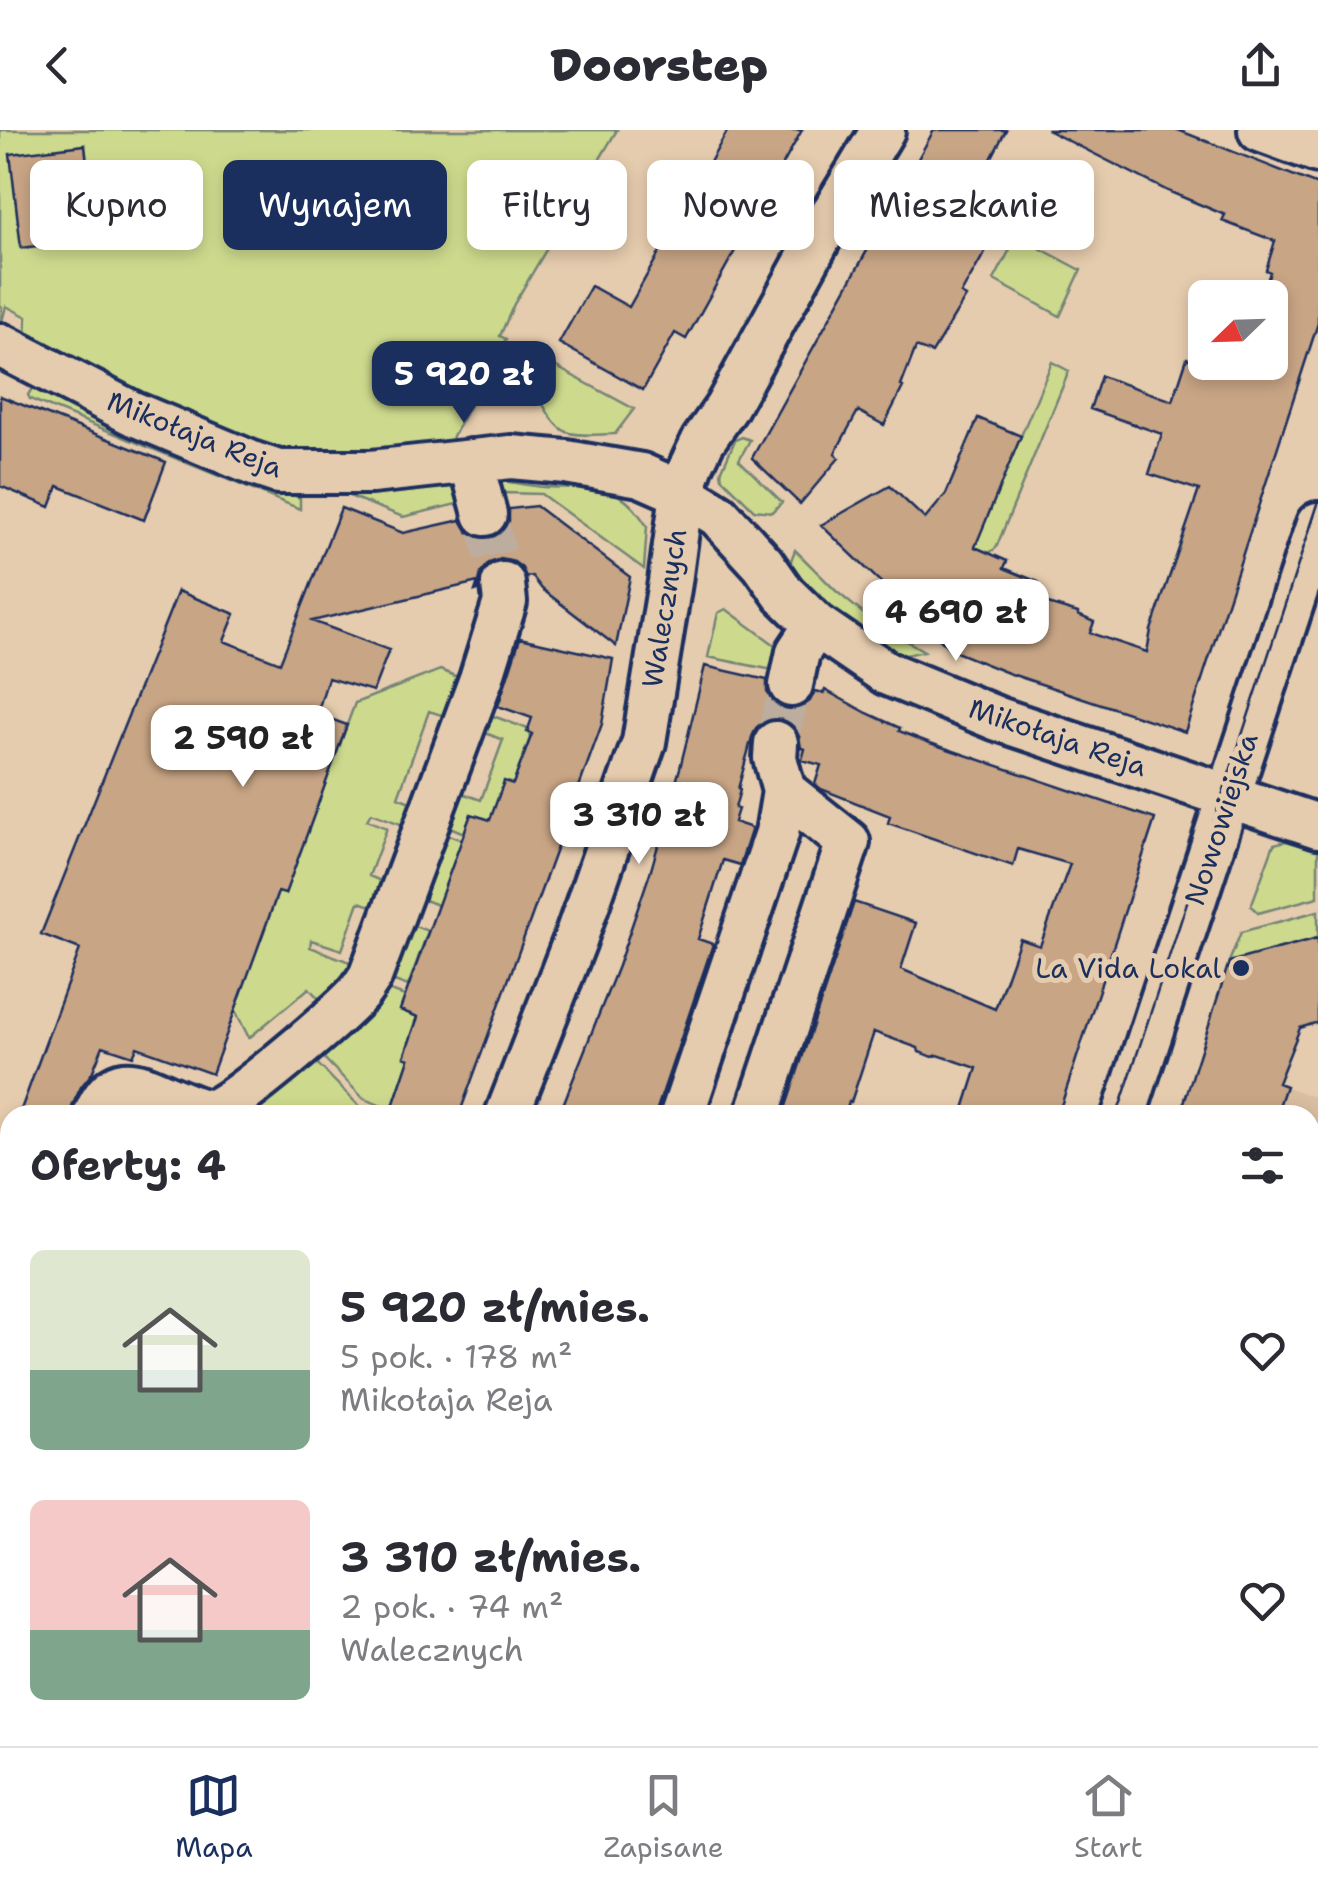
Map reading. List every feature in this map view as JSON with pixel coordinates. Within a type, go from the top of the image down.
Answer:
[{"type":"street","name":"Walecznych","points":[[511,1105],[574,943],[644,742],[682,493],[702,441],[726,408],[882,130]]},
{"type":"street","points":[[1260,130],[1318,151]]},
{"type":"street","name":"Mikołaja Reja","points":[[0,346],[132,413],[278,472],[371,472],[511,457],[641,475],[718,515],[816,626],[886,673],[998,719],[1318,826]]},
{"type":"street","points":[[471,461],[485,514]]},
{"type":"street","name":"Nowowiejska","points":[[1127,1105],[1318,524]]},
{"type":"street","points":[[226,1105],[361,992],[370,977],[481,678],[505,602],[502,584]]},
{"type":"street","points":[[790,685],[798,652],[816,626]]},
{"type":"street","points":[[685,1105],[777,832],[784,791],[775,758],[776,743]]},
{"type":"street","points":[[760,1105],[848,842],[784,791]]},
{"type":"street","points":[[100,1105],[106,1092],[122,1083],[186,1105]]},
{"type":"shaded area","points":[[1198,1057],[1318,1098],[1318,1105],[1183,1105]]},
{"type":"green space","points":[[0,130],[617,130],[599,160],[467,160],[467,250],[546,250],[514,304],[500,336],[506,339],[453,436],[450,450],[302,458],[233,437],[26,342],[27,317],[6,306],[0,330]]},
{"type":"green space","points":[[1010,250],[1043,250],[1081,270],[1060,316],[994,280]]},
{"type":"green space","points":[[538,357],[634,409],[615,434],[567,432],[549,414],[535,386],[532,371]]},
{"type":"green space","points":[[1052,362],[1069,371],[996,548],[989,553],[981,574],[958,500],[989,512]]},
{"type":"green space","points":[[34,385],[300,498],[300,509],[30,399],[28,395]]},
{"type":"green space","points":[[735,440],[750,440],[739,460],[782,502],[772,512],[754,510],[722,478]]},
{"type":"green space","points":[[503,481],[613,492],[647,526],[644,569],[541,494],[504,493],[495,499]]},
{"type":"green space","points":[[453,484],[472,504],[465,502],[403,517],[339,492]]},
{"type":"green space","points":[[795,550],[871,620],[924,651],[897,657],[839,619],[787,571]]},
{"type":"green space","points":[[726,609],[786,653],[773,670],[708,657],[718,613]]},
{"type":"green space","points":[[440,670],[468,681],[454,719],[429,711],[398,797],[422,807],[414,829],[371,813],[367,820],[387,828],[369,876],[393,886],[385,910],[359,902],[342,950],[311,940],[310,947],[363,967],[328,1009],[309,988],[249,1038],[235,1010],[278,892],[285,893],[355,703]]},
{"type":"green space","points":[[485,713],[528,729],[530,738],[513,784],[504,782],[491,820],[471,814],[464,833],[443,824],[456,791],[481,800],[503,740],[478,730]]},
{"type":"green space","points":[[440,832],[462,840],[456,912],[416,897]]},
{"type":"green space","points":[[1286,841],[1318,850],[1318,897],[1258,913],[1251,906],[1274,844]]},
{"type":"green space","points":[[1318,911],[1318,938],[1229,962],[1241,932]]},
{"type":"green space","points":[[406,923],[428,931],[408,986],[386,978]]},
{"type":"green space","points":[[382,988],[405,996],[400,1010],[418,1017],[404,1056],[409,1059],[394,1105],[364,1099],[318,1052]]},
{"type":"green space","points":[[311,1057],[358,1105],[253,1105]]},
{"type":"building","points":[[728,130],[802,130],[785,160],[711,160]]},
{"type":"building","points":[[934,130],[1006,130],[991,160],[917,160]]},
{"type":"building","points":[[1047,130],[1178,130],[1318,185],[1318,323],[1185,732],[951,650],[821,525],[890,486],[925,519],[946,494],[978,418],[1021,436],[975,547],[1007,561],[1004,568],[1038,582],[1031,599],[1078,613],[1094,622],[1090,633],[1147,652],[1199,490],[1149,474],[1162,434],[1090,409],[1101,376],[1173,401],[1187,358],[1188,380],[1288,380],[1288,280],[1268,280],[1270,272],[1266,270],[1275,241],[1222,221],[1225,215]]},
{"type":"building","points":[[85,145],[87,160],[30,160],[30,247],[21,248],[10,154]]},
{"type":"building","points":[[661,250],[735,250],[686,339],[675,333],[643,390],[559,343],[591,286],[629,307]]},
{"type":"building","points":[[867,250],[986,250],[961,294],[966,297],[932,353],[916,347],[903,387],[884,425],[858,411],[835,453],[839,458],[800,504],[752,458]]},
{"type":"building","points":[[0,396],[166,462],[144,520],[58,486],[50,507],[0,486]]},
{"type":"building","points":[[536,506],[630,577],[616,646],[542,589],[532,576],[526,577],[522,568],[501,559],[489,563],[475,591],[478,582],[312,621],[389,650],[373,691],[328,678],[317,714],[347,725],[285,894],[278,892],[212,1074],[137,1047],[133,1056],[103,1046],[73,1105],[23,1105],[80,949],[41,934],[178,591],[235,614],[224,641],[280,663],[341,508],[403,533],[461,520],[468,532],[478,538],[490,538],[503,531],[509,521],[509,509]]},
{"type":"building","points":[[520,638],[613,659],[602,724],[463,1105],[393,1105],[418,1017],[400,1010],[471,814],[490,820],[504,781],[513,784],[532,734],[527,732],[532,718],[498,706]]},
{"type":"building","points":[[705,666],[767,680],[767,692],[774,703],[787,710],[800,708],[815,691],[825,690],[900,728],[899,731],[1155,819],[1061,1105],[965,1105],[977,1068],[938,1055],[933,1057],[874,1032],[848,1105],[786,1105],[854,902],[916,923],[901,969],[995,1009],[1020,939],[1040,946],[1070,864],[1018,849],[1013,866],[888,823],[890,816],[815,784],[821,765],[802,760],[805,749],[801,748],[798,731],[777,718],[764,721],[752,737],[734,822],[752,828],[740,865],[723,860],[698,939],[713,944],[658,1105],[563,1105],[618,966],[680,768]]},
{"type":"building","points":[[1318,938],[1318,1022],[1300,1028],[1278,1083],[1286,1086],[1279,1105],[1183,1105],[1229,962]]},
{"type":"tunnel","points":[[485,514],[503,584]]},
{"type":"tunnel","points":[[776,743],[791,685]]},
{"type":"tram line","points":[[1120,1105],[1318,504]]},
{"type":"place","name":"La Vida Lokal","points":[[1241,968]]}]
